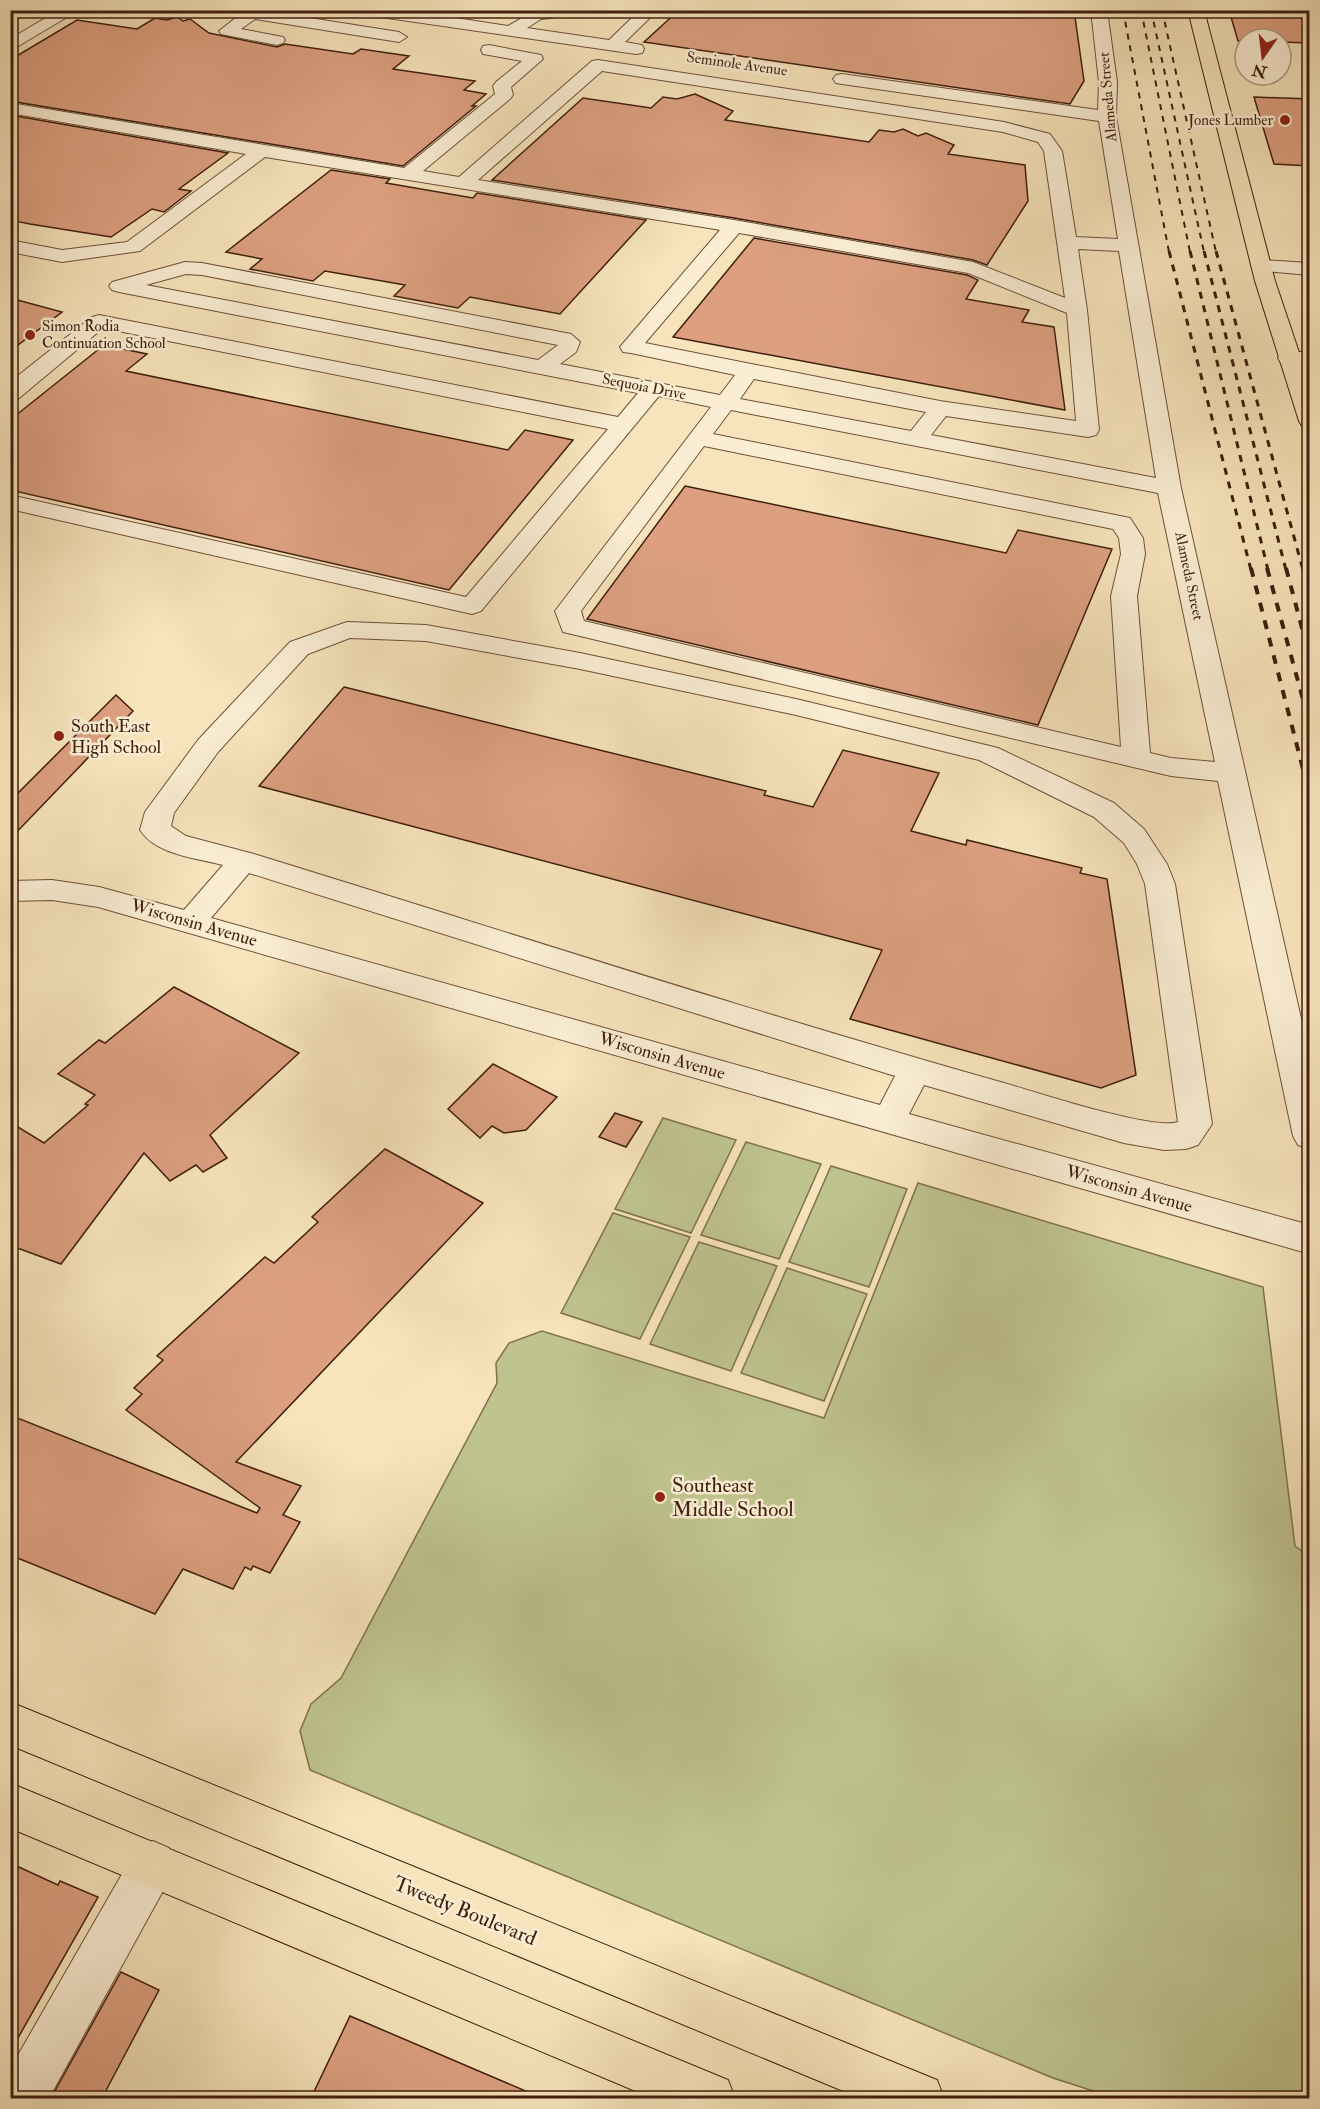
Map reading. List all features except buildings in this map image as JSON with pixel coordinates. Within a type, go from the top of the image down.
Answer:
[{"type":"main road","points":[[1196,10],[1261,266],[1299,359],[1310,421]]},
{"type":"main road","name":"Tweedy Boulevard","points":[[10,1723],[919,2098]]},
{"type":"main road","points":[[10,1805],[710,2098]]},
{"type":"street","points":[[10,46],[71,10]]},
{"type":"street","points":[[368,10],[654,52]]},
{"type":"street","points":[[511,31],[534,16],[576,10]]},
{"type":"street","name":"Alameda Street","points":[[1099,10],[1108,82],[1107,117],[1169,488],[1310,1136]]},
{"type":"street","points":[[464,182],[598,65],[651,11]]},
{"type":"street","points":[[296,44],[227,31],[243,12],[417,39]]},
{"type":"street","points":[[355,44],[372,32]]},
{"type":"street","points":[[410,173],[504,95],[502,86],[535,59],[473,48]]},
{"type":"street","points":[[598,65],[1005,127],[1044,138],[1053,151],[1067,243],[1077,310],[1088,430],[940,408],[631,347],[734,226]]},
{"type":"street","points":[[774,92],[789,77]]},
{"type":"street","points":[[826,77],[1107,117]]},
{"type":"street","points":[[877,107],[893,86]]},
{"type":"street","points":[[1005,127],[1017,104]]},
{"type":"street","points":[[10,108],[261,151],[734,226],[973,268],[1077,310]]},
{"type":"street","points":[[10,246],[62,256],[133,247],[261,151]]},
{"type":"street","points":[[1067,243],[1127,245]]},
{"type":"street","points":[[102,251],[129,288]]},
{"type":"street","points":[[1261,266],[1310,269]]},
{"type":"street","points":[[10,394],[99,321],[129,288],[185,268],[202,268],[297,285],[569,342],[568,347],[543,368]]},
{"type":"street","points":[[261,314],[297,285]]},
{"type":"street","name":"Sequoia Drive","points":[[129,288],[1169,488]]},
{"type":"street","points":[[416,343],[445,315]]},
{"type":"street","points":[[99,321],[623,424]]},
{"type":"street","points":[[352,372],[388,338]]},
{"type":"street","points":[[749,371],[568,611],[572,626],[1171,767],[1231,773]]},
{"type":"street","points":[[10,502],[472,606],[653,388]]},
{"type":"street","points":[[917,439],[940,408]]},
{"type":"street","points":[[700,438],[1121,523],[1131,538],[1133,554],[1124,596],[1136,759]]},
{"type":"street","points":[[347,630],[426,633],[580,661],[796,707],[988,754],[1104,810],[1134,836],[1152,864],[1160,884],[1195,1124],[1186,1136],[1164,1137],[1124,1130],[915,1070],[243,861],[176,843],[154,830],[160,812],[208,746],[299,648],[347,630]]},
{"type":"street","points":[[191,922],[243,861]]},
{"type":"street","name":"Wisconsin Avenue","points":[[10,891],[52,890],[99,897],[1310,1240]]},
{"type":"street","points":[[889,1120],[915,1070]]},
{"type":"street","points":[[22,2098],[153,1864]]},
{"type":"green space","points":[[663,1118],[736,1140],[691,1233],[615,1209]]},
{"type":"green space","points":[[746,1142],[821,1164],[779,1259],[701,1235]]},
{"type":"green space","points":[[831,1166],[907,1189],[869,1287],[789,1262]]},
{"type":"green space","points":[[918,1183],[1263,1287],[1295,1546],[1309,1556],[1309,2098],[1115,2098],[1053,2078],[310,1770],[300,1731],[311,1704],[341,1678],[497,1383],[496,1363],[509,1343],[542,1331],[824,1418]]},
{"type":"green space","points":[[613,1213],[690,1237],[640,1339],[561,1313]]},
{"type":"green space","points":[[699,1242],[777,1266],[731,1371],[650,1344]]},
{"type":"green space","points":[[787,1268],[867,1294],[824,1401],[741,1373]]},
{"type":"railway","points":[[1123,10],[1169,252]]},
{"type":"railway","points":[[1141,10],[1190,252]]},
{"type":"railway","points":[[1151,10],[1204,252]]},
{"type":"railway","points":[[1162,10],[1216,252]]},
{"type":"railway","points":[[1169,251],[1251,570]]},
{"type":"railway","points":[[1190,251],[1268,570]]},
{"type":"railway","points":[[1204,251],[1286,570]]},
{"type":"railway","points":[[1216,251],[1303,570]]},
{"type":"railway","points":[[1251,568],[1310,796]]},
{"type":"railway","points":[[1267,568],[1310,725]]},
{"type":"railway","points":[[1286,568],[1310,658]]},
{"type":"railway","points":[[1303,568],[1310,594]]},
{"type":"place","name":"Jones Lumber","points":[[1285,120]]},
{"type":"place","name":"Simon Rodia Continuation School","points":[[30,335]]},
{"type":"place","name":"South East High School","points":[[59,736]]},
{"type":"place","name":"Southeast Middle School","points":[[660,1497]]}]
